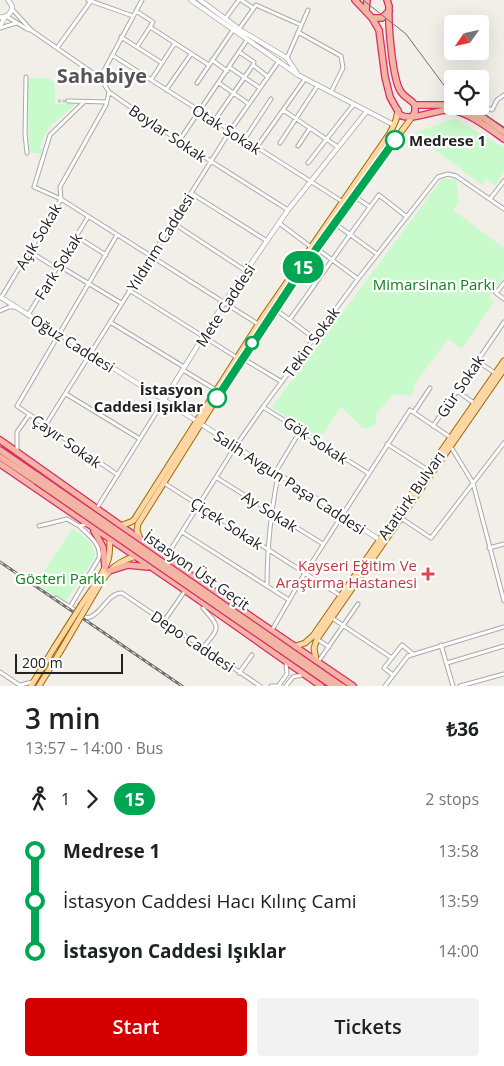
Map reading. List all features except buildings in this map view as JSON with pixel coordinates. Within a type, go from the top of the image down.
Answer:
[{"type":"highway","points":[[355,0],[372,18],[380,34],[383,66],[390,97],[400,115],[412,117],[450,110],[480,123],[504,139]]},
{"type":"highway","points":[[366,10],[367,0]]},
{"type":"highway","points":[[389,1],[392,54],[397,84],[401,92],[415,105],[444,105]]},
{"type":"highway","points":[[372,18],[382,18],[389,11]]},
{"type":"highway","points":[[398,110],[400,102],[408,100]]},
{"type":"highway","points":[[412,117],[415,112],[415,105]]},
{"type":"highway","points":[[478,115],[504,132]]},
{"type":"highway","points":[[0,440],[353,686]]},
{"type":"highway","points":[[0,450],[37,478]]},
{"type":"highway","points":[[0,456],[37,478]]},
{"type":"highway","points":[[0,464],[322,686]]},
{"type":"highway","name":"İstasyon Üst Geçit","points":[[37,478],[333,686]]},
{"type":"highway","name":"İstasyon Üst Geçit","points":[[37,478],[341,686]]},
{"type":"highway","points":[[88,524],[102,543],[107,569],[133,564],[157,571]]},
{"type":"highway","points":[[271,651],[277,651],[282,647],[283,642],[280,635]]},
{"type":"highway","points":[[285,660],[283,654],[285,648],[290,645],[296,646]]},
{"type":"highway","points":[[308,676],[314,676],[319,671],[320,665],[317,661]]},
{"type":"highway","points":[[322,686],[320,680],[322,674],[327,671],[333,672]]},
{"type":"main road","points":[[107,569],[136,556],[141,548],[137,530],[138,524],[216,390],[275,308],[390,133],[398,110]]},
{"type":"main road","points":[[38,686],[60,652],[107,569],[112,530],[134,520],[198,423],[258,325],[412,117]]},
{"type":"main road","name":"Atatürk Bulvarı","points":[[317,639],[450,446],[497,375],[504,361]]},
{"type":"main road","name":"Atatürk Bulvarı","points":[[296,646],[302,645],[311,639],[475,404],[497,375],[504,369]]},
{"type":"main road","points":[[32,684],[54,648],[85,605]]},
{"type":"main road","points":[[317,639],[314,648],[317,661]]},
{"type":"street","points":[[8,0],[12,9]]},
{"type":"street","points":[[0,27],[4,17],[12,9],[14,0]]},
{"type":"street","points":[[100,78],[142,0]]},
{"type":"street","points":[[191,0],[298,75],[394,125]]},
{"type":"street","points":[[200,0],[239,29],[287,58],[298,75]]},
{"type":"street","points":[[225,19],[240,0],[253,8]]},
{"type":"street","points":[[57,48],[90,1],[133,16]]},
{"type":"street","points":[[239,29],[256,5],[300,25]]},
{"type":"street","name":"Boylar Sokak","points":[[12,9],[31,30],[100,78],[109,92],[179,141],[288,210]]},
{"type":"street","points":[[287,58],[308,10]]},
{"type":"street","points":[[136,11],[153,22],[137,47]]},
{"type":"street","name":"Boylar Sokak","points":[[4,17],[27,30],[31,30]]},
{"type":"street","points":[[0,27],[17,23]]},
{"type":"street","points":[[150,27],[209,65]]},
{"type":"street","points":[[196,83],[233,30]]},
{"type":"street","points":[[298,32],[341,56],[343,68],[331,92]]},
{"type":"street","points":[[122,37],[162,62]]},
{"type":"street","points":[[179,141],[247,40]]},
{"type":"street","points":[[151,80],[175,43]]},
{"type":"street","points":[[239,52],[254,62],[253,65],[268,77]]},
{"type":"street","points":[[166,90],[191,54]]},
{"type":"street","name":"Otak Sokak","points":[[112,55],[343,202]]},
{"type":"street","points":[[212,60],[260,88]]},
{"type":"street","name":"Yıldırım Caddesi","points":[[45,426],[210,161],[279,62]]},
{"type":"street","points":[[214,121],[253,65]]},
{"type":"street","points":[[26,76],[27,153]]},
{"type":"street","points":[[256,148],[306,79]]},
{"type":"street","points":[[219,82],[249,104]]},
{"type":"street","points":[[280,143],[318,85]]},
{"type":"street","name":"Açık Sokak","points":[[0,298],[62,200],[60,187],[107,102],[109,92]]},
{"type":"street","points":[[489,108],[492,110],[497,100],[504,95]]},
{"type":"street","points":[[244,140],[271,99]]},
{"type":"street","points":[[68,101],[107,102]]},
{"type":"street","points":[[84,102],[50,135],[34,187],[62,200],[258,325]]},
{"type":"street","points":[[308,163],[354,104]]},
{"type":"street","points":[[283,110],[338,147]]},
{"type":"street","name":"Mete Caddesi","points":[[97,509],[224,303],[288,210],[367,111]]},
{"type":"street","points":[[298,146],[310,128]]},
{"type":"street","name":"Tekin Sokak","points":[[166,557],[235,447],[358,279],[438,177],[448,174],[459,177],[490,199]]},
{"type":"street","points":[[503,207],[490,199],[504,181]]},
{"type":"street","points":[[191,193],[267,241]]},
{"type":"street","points":[[290,320],[333,260],[349,234],[379,195],[407,216]]},
{"type":"street","points":[[353,196],[370,207]]},
{"type":"street","name":"Fark Sokak","points":[[28,315],[88,217]]},
{"type":"street","points":[[172,223],[246,271]]},
{"type":"street","points":[[279,223],[358,279]]},
{"type":"street","points":[[334,224],[377,254]]},
{"type":"street","points":[[59,334],[118,235]]},
{"type":"street","points":[[76,236],[106,254]]},
{"type":"street","points":[[29,251],[89,283],[121,303]]},
{"type":"street","points":[[504,283],[496,293],[504,299]]},
{"type":"street","points":[[129,290],[204,337],[282,382]]},
{"type":"street","name":"Oğuz Caddesi","points":[[0,298],[198,423]]},
{"type":"street","points":[[0,311],[9,307],[16,307]]},
{"type":"street","points":[[275,308],[314,338]]},
{"type":"street","points":[[110,322],[216,390]]},
{"type":"street","name":"Gür Sokak","points":[[434,426],[504,322]]},
{"type":"street","name":"Çayır Sokak","points":[[59,334],[17,406],[118,475]]},
{"type":"street","points":[[477,361],[504,380]]},
{"type":"street","points":[[272,630],[305,573],[368,473],[387,444],[430,388]]},
{"type":"street","points":[[457,391],[475,404]]},
{"type":"street","points":[[66,394],[140,438]]},
{"type":"street","name":"Gök Sokak","points":[[264,407],[368,473]]},
{"type":"street","points":[[412,411],[451,438]]},
{"type":"street","points":[[17,453],[17,432],[29,415]]},
{"type":"street","name":"Salih Avgun Paşa Caddesi","points":[[198,423],[380,540]]},
{"type":"street","points":[[267,585],[267,548],[276,474],[300,431]]},
{"type":"street","points":[[401,518],[431,538],[504,443]]},
{"type":"street","points":[[387,444],[428,470]]},
{"type":"street","points":[[450,446],[473,483],[504,600]]},
{"type":"street","name":"Ay Sokak","points":[[217,478],[323,544]]},
{"type":"street","name":"Çiçek Sokak","points":[[164,482],[342,596]]},
{"type":"street","points":[[39,526],[67,518],[79,526],[98,545],[100,553],[99,558],[70,607],[56,598]]},
{"type":"street","points":[[79,526],[88,524]]},
{"type":"street","points":[[182,532],[289,600]]},
{"type":"street","points":[[489,548],[504,544]]},
{"type":"street","points":[[164,621],[186,591]]},
{"type":"street","name":"Depo Caddesi","points":[[70,607],[88,618],[94,616],[116,594],[125,595],[260,686]]},
{"type":"street","points":[[317,661],[329,647],[358,604]]},
{"type":"street","points":[[203,608],[216,622],[217,628],[203,648]]},
{"type":"street","points":[[332,618],[392,658]]},
{"type":"street","points":[[385,686],[408,656],[504,627]]},
{"type":"street","points":[[317,639],[329,647]]},
{"type":"street","points":[[393,675],[384,668],[402,645],[413,654]]},
{"type":"street","points":[[442,646],[453,686]]},
{"type":"street","points":[[447,663],[504,646]]},
{"type":"street","points":[[239,673],[252,655]]},
{"type":"street","points":[[271,686],[280,686],[287,674],[285,660]]},
{"type":"street","points":[[0,672],[21,685],[32,684]]},
{"type":"street","points":[[460,686],[504,674]]},
{"type":"street","points":[[286,686],[289,680],[296,676],[308,676]]},
{"type":"green space","points":[[30,78],[49,78],[55,84],[55,104],[74,104],[50,126],[39,148],[44,149],[42,154],[29,152],[27,81]]},
{"type":"green space","points":[[455,119],[504,148],[504,172],[495,186],[487,179],[482,185],[414,134]]},
{"type":"green space","name":"Mimarsinan Parkı","points":[[442,179],[456,179],[459,202],[453,210],[504,248],[504,277],[489,298],[494,302],[462,349],[448,339],[415,383],[412,396],[394,394],[376,414],[376,423],[370,428],[363,428],[341,407],[319,440],[272,407]]},
{"type":"green space","name":"Gösteri Parkı","points":[[73,528],[90,544],[95,557],[65,603],[36,583]]},
{"type":"tunnel","points":[[58,101],[68,101]]},
{"type":"tram line","points":[[363,0],[406,34],[444,85]]},
{"type":"tram line","points":[[486,115],[504,127]]},
{"type":"railway","points":[[0,562],[182,686]]},
{"type":"bus line","name":"15","points":[[217,398],[306,263],[395,140]]},
{"type":"place","name":"Medrese 1","points":[[395,140]]},
{"type":"place","name":"İstasyon Caddesi Işıklar","points":[[217,398]]},
{"type":"place","name":"Kayseri Eğitim Ve Araştırma Hastanesi","points":[[428,574]]},
{"type":"district","name":"Sahabiye","points":[[102,75]]}]
